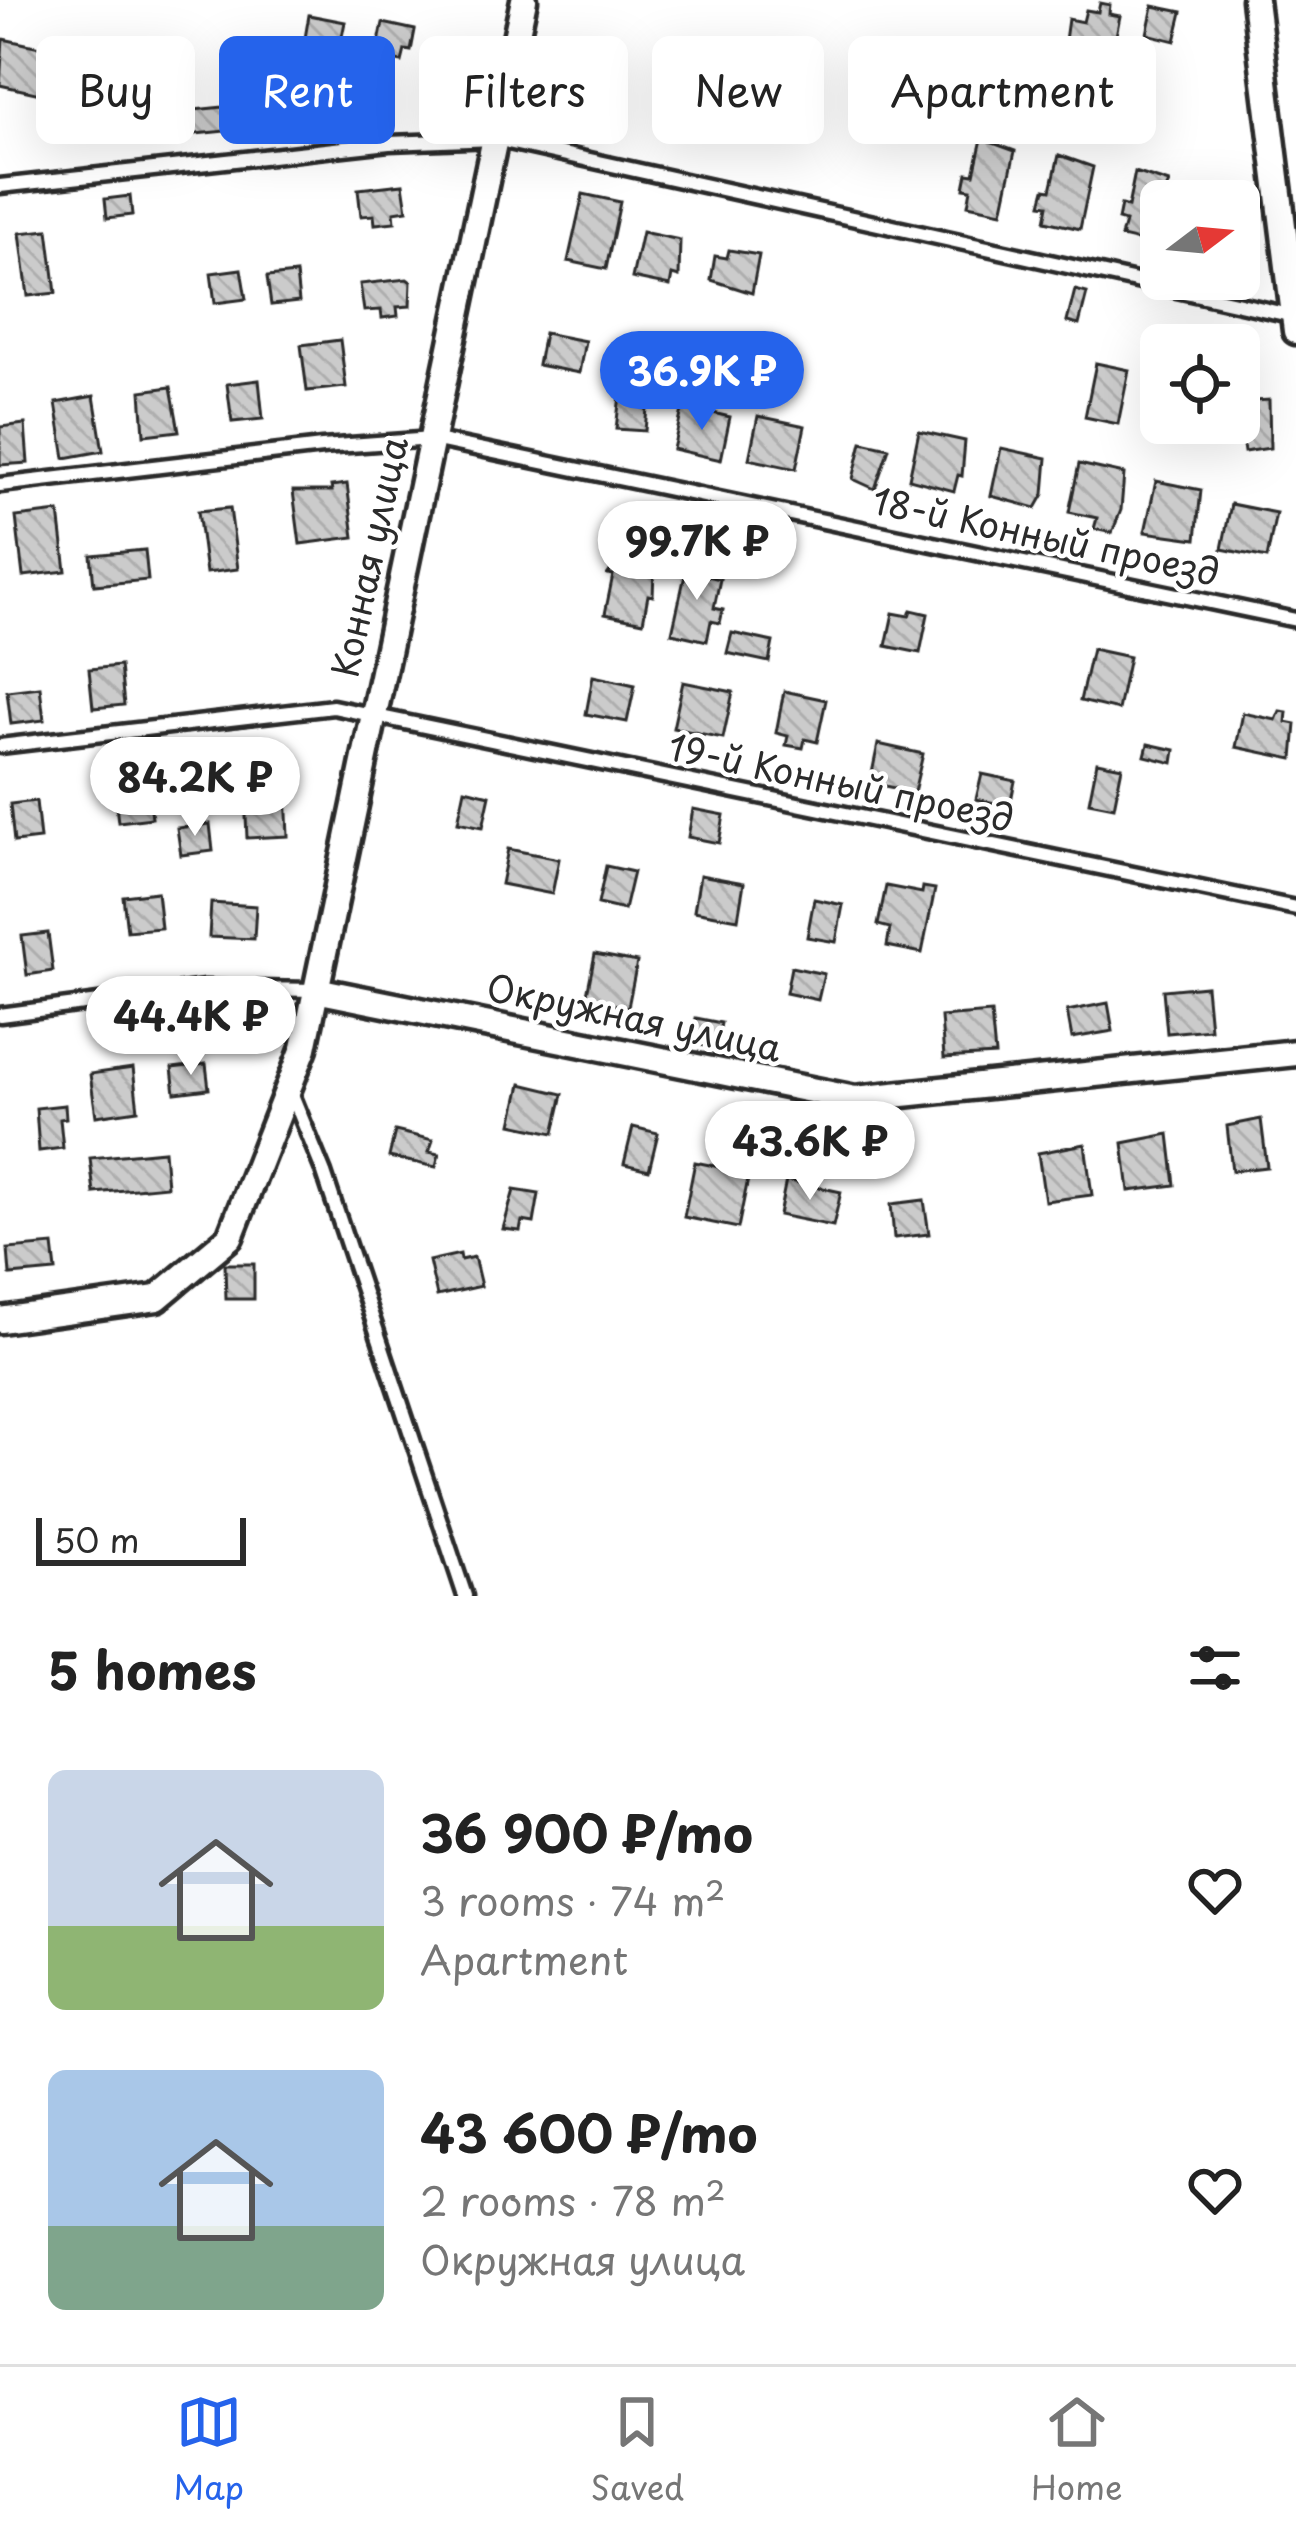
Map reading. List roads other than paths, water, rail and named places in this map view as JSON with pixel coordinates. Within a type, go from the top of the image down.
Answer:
[{"type":"street","name":"Конная улица","points":[[516,36],[524,0]]},
{"type":"street","points":[[1255,0],[1296,331]]},
{"type":"street","name":"Конная улица","points":[[0,1320],[157,1298],[230,1238],[289,1086],[316,989],[494,144]]},
{"type":"street","name":"Окружная улица","points":[[316,989],[855,1099],[1296,1052]]},
{"type":"lane","points":[[0,186],[419,141]]},
{"type":"lane","points":[[518,144],[1294,316]]},
{"type":"lane","name":"18-й Конный проезд","points":[[0,485],[432,439],[1296,620]]},
{"type":"lane","name":"19-й Конный проезд","points":[[0,746],[225,716],[333,707],[1296,908]]},
{"type":"lane","points":[[0,1015],[205,988],[316,989]]},
{"type":"lane","points":[[289,1086],[324,1173],[465,1596]]}]
